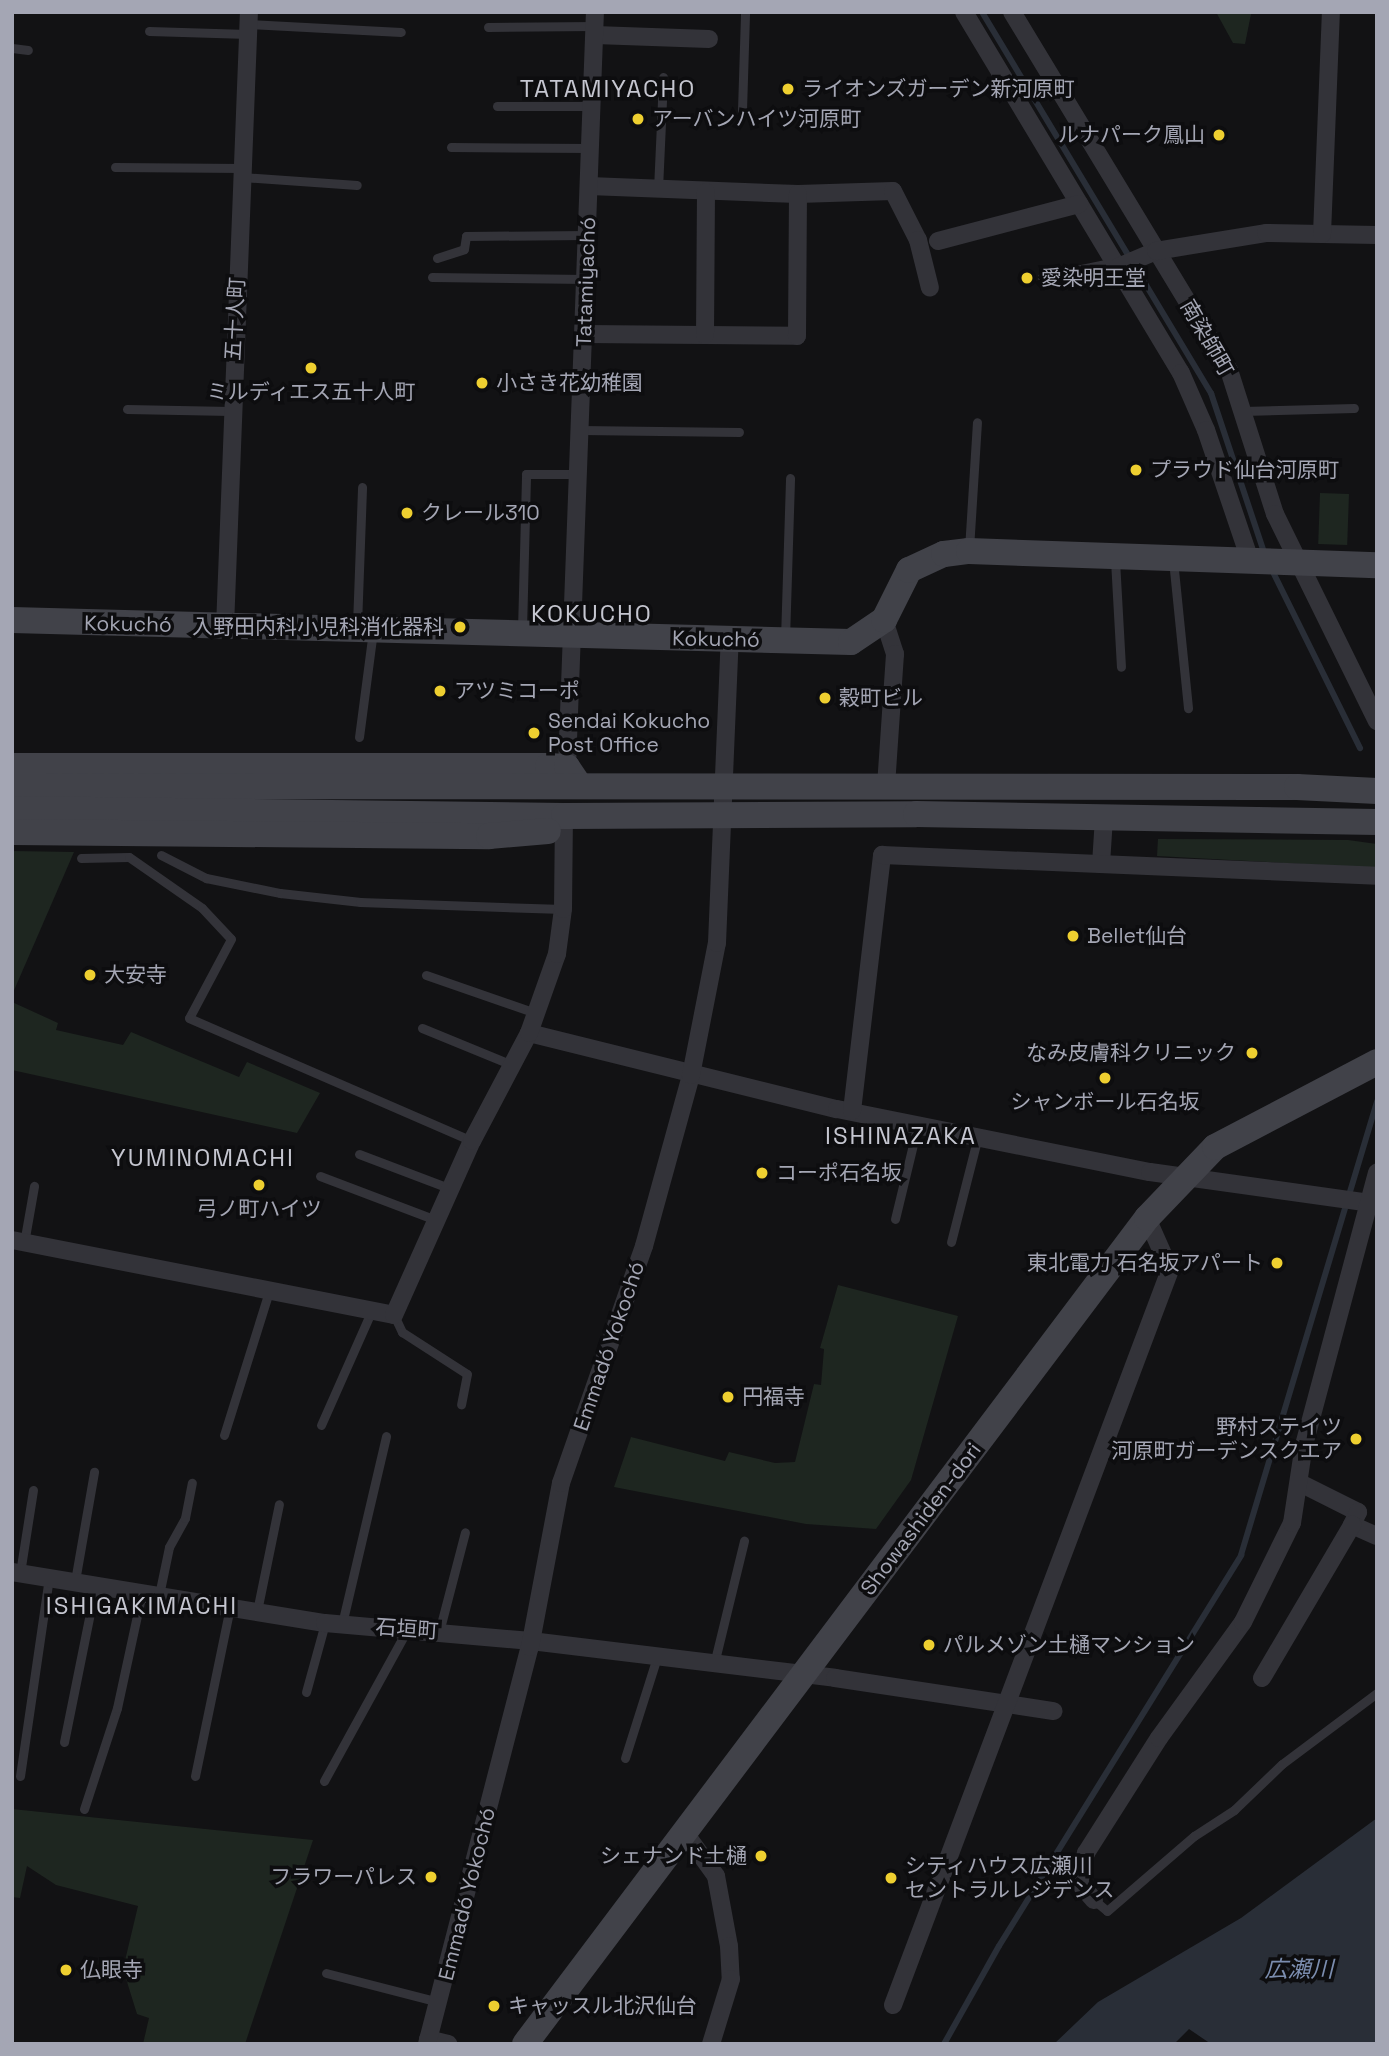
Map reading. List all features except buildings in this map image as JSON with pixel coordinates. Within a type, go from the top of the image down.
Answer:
[{"type":"street","points":[[964,12],[1079,204],[1120,264],[1181,373],[1206,430],[1255,561]]},
{"type":"street","name":"南染師町","points":[[1012,12],[1153,252],[1229,370],[1275,514],[1310,591],[1377,721]]},
{"type":"street","points":[[1322,234],[1331,12]]},
{"type":"street","name":"五十人町","points":[[225,626],[230,411],[249,23]]},
{"type":"street","points":[[595,24],[709,39]]},
{"type":"street","name":"Tatamiyachó","points":[[573,776],[572,635],[595,24]]},
{"type":"street","points":[[589,186],[798,194],[894,191],[918,240],[930,288]]},
{"type":"street","points":[[705,335],[706,192]]},
{"type":"street","points":[[584,334],[797,336],[798,194]]},
{"type":"street","points":[[938,241],[1079,204]]},
{"type":"street","points":[[1120,264],[1153,252],[1266,233],[1377,236]]},
{"type":"street","points":[[886,786],[895,654],[884,620],[909,570],[926,559],[968,551],[1377,565]]},
{"type":"street","name":"Kokuchó","points":[[12,620],[850,642],[884,620]]},
{"type":"street","name":"Emmadó Yokochó","points":[[427,2042],[531,1641],[561,1483],[644,1246],[691,1075],[718,943],[730,639]]},
{"type":"street","points":[[12,766],[573,776],[724,786],[1377,791]]},
{"type":"street","points":[[12,786],[573,776]]},
{"type":"street","points":[[12,809],[564,823]]},
{"type":"street","points":[[12,832],[489,836],[564,823],[639,815],[1377,822]]},
{"type":"street","points":[[1101,864],[1104,818]]},
{"type":"street","points":[[18,1241],[394,1315],[472,1141],[529,1033],[557,954],[563,909],[564,823]]},
{"type":"street","points":[[852,1111],[883,855],[1377,876]]},
{"type":"street","points":[[529,1033],[691,1075],[852,1111],[1184,1177],[1367,1203]]},
{"type":"street","name":"Showashiden-dori","points":[[525,2044],[1147,1218],[1214,1147],[1377,1062]]},
{"type":"street","points":[[1094,1900],[1079,1883],[1086,1853],[1159,1738],[1244,1622],[1292,1523],[1304,1445],[1377,1173]]},
{"type":"street","points":[[893,2005],[1170,1270],[1147,1218]]},
{"type":"street","points":[[1262,1678],[1358,1512],[1300,1483]]},
{"type":"street","points":[[1352,1525],[1377,1536]]},
{"type":"street","name":"石垣町","points":[[16,1572],[333,1623],[531,1641],[1006,1703],[1054,1712]]},
{"type":"street","points":[[685,1833],[716,1875],[729,1946],[731,1979],[711,2044]]},
{"type":"street","points":[[427,2042],[448,2044]]},
{"type":"lane","points":[[742,110],[745,12]]},
{"type":"lane","points":[[149,31],[249,23],[401,32]]},
{"type":"lane","points":[[488,27],[595,24]]},
{"type":"lane","points":[[12,48],[28,50]]},
{"type":"lane","points":[[658,189],[663,77]]},
{"type":"lane","points":[[497,106],[593,106]]},
{"type":"lane","points":[[451,146],[590,148]]},
{"type":"lane","points":[[115,167],[242,172],[357,185]]},
{"type":"lane","points":[[437,258],[464,249],[466,236],[587,235]]},
{"type":"lane","points":[[1042,277],[1120,264]]},
{"type":"lane","points":[[432,277],[586,279]]},
{"type":"lane","points":[[1243,411],[1354,408]]},
{"type":"lane","points":[[127,410],[230,411]]},
{"type":"lane","points":[[968,551],[976,422]]},
{"type":"lane","points":[[581,430],[739,432]]},
{"type":"lane","points":[[522,634],[526,474],[578,474]]},
{"type":"lane","points":[[785,640],[790,478]]},
{"type":"lane","points":[[359,737],[365,630],[362,487]]},
{"type":"lane","points":[[1115,556],[1121,667]]},
{"type":"lane","points":[[1173,559],[1188,708]]},
{"type":"lane","points":[[161,855],[206,878],[280,893],[360,902],[563,909]]},
{"type":"lane","points":[[81,858],[129,857],[202,908],[231,939],[189,1018],[472,1141]]},
{"type":"lane","points":[[426,975],[536,1013]]},
{"type":"lane","points":[[422,1028],[512,1065]]},
{"type":"lane","points":[[895,1219],[918,1124]]},
{"type":"lane","points":[[951,1242],[978,1136]]},
{"type":"lane","points":[[359,1154],[450,1189]]},
{"type":"lane","points":[[320,1176],[436,1220]]},
{"type":"lane","points":[[18,1241],[34,1186]]},
{"type":"lane","points":[[223,1435],[269,1291]]},
{"type":"lane","points":[[321,1425],[371,1312]]},
{"type":"lane","points":[[394,1315],[402,1332],[467,1374],[461,1404]]},
{"type":"lane","points":[[306,1692],[333,1623],[386,1436]]},
{"type":"lane","points":[[75,1581],[94,1472]]},
{"type":"lane","points":[[84,1809],[151,1593],[169,1547],[185,1518],[192,1483]]},
{"type":"lane","points":[[16,1572],[33,1490]]},
{"type":"lane","points":[[257,1611],[279,1504]]},
{"type":"lane","points":[[439,1632],[465,1532]]},
{"type":"lane","points":[[714,1664],[744,1541]]},
{"type":"lane","points":[[20,1776],[49,1577]]},
{"type":"lane","points":[[64,1742],[96,1584]]},
{"type":"lane","points":[[195,1776],[230,1607]]},
{"type":"lane","points":[[324,1782],[407,1630]]},
{"type":"lane","points":[[625,1758],[657,1657]]},
{"type":"lane","points":[[1094,1900],[1107,1911],[1194,1836],[1234,1810],[1282,1764],[1377,1693]]},
{"type":"lane","points":[[326,1973],[439,2002]]},
{"type":"shaded area","points":[[1216,12],[1251,14],[1245,44],[1233,43]]},
{"type":"shaded area","points":[[1320,493],[1349,494],[1347,545],[1318,544]]},
{"type":"shaded area","points":[[1158,839],[1348,840],[1377,844],[1377,868],[1157,856]]},
{"type":"shaded area","points":[[12,851],[74,852],[12,995]]},
{"type":"shaded area","points":[[12,1002],[58,1023],[56,1030],[123,1045],[131,1032],[239,1077],[247,1062],[320,1093],[297,1133],[12,1070]]},
{"type":"shaded area","points":[[838,1285],[958,1316],[911,1480],[876,1529],[806,1524],[614,1487],[631,1437],[725,1461],[729,1452],[775,1463],[795,1462],[814,1384],[821,1385],[824,1349],[820,1348]]},
{"type":"shaded area","points":[[12,1809],[313,1840],[245,2044],[143,2044],[149,2018],[137,2014],[123,1969],[138,1906],[56,1885],[27,1866],[20,1898],[12,1897]]},
{"type":"water","name":"広瀬川","points":[[1377,1818],[1377,2044],[1211,2044],[1189,2029],[1174,2044],[1054,2044],[1098,2002],[1241,1918]]},
{"type":"waterway","points":[[982,12],[1211,393],[1265,555]]},
{"type":"waterway","points":[[1271,568],[1360,748]]},
{"type":"waterway","points":[[944,2044],[999,1946],[1241,1555],[1377,1101]]},
{"type":"place","name":"ライオンズガーデン新河原町","points":[[788,89]]},
{"type":"place","name":"アーバンハイツ河原町","points":[[638,119]]},
{"type":"place","name":"ルナパーク鳳山","points":[[1219,135]]},
{"type":"place","name":"愛染明王堂","points":[[1027,278]]},
{"type":"place","name":"ミルディエス五十人町","points":[[311,368]]},
{"type":"place","name":"小さき花幼稚園","points":[[482,383]]},
{"type":"place","name":"プラウド仙台河原町","points":[[1136,470]]},
{"type":"place","name":"クレール310","points":[[407,513]]},
{"type":"place","name":"入野田内科小児科消化器科","points":[[460,627]]},
{"type":"place","name":"アツミコーポ","points":[[440,691]]},
{"type":"place","name":"穀町ビル","points":[[825,698]]},
{"type":"place","name":"Sendai Kokucho Post Office","points":[[534,733]]},
{"type":"place","name":"Bellet仙台","points":[[1073,936]]},
{"type":"place","name":"大安寺","points":[[90,975]]},
{"type":"place","name":"なみ皮膚科クリニック","points":[[1252,1053]]},
{"type":"place","name":"シャンボール石名坂","points":[[1105,1078]]},
{"type":"place","name":"コーポ石名坂","points":[[762,1173]]},
{"type":"place","name":"弓ノ町ハイツ","points":[[259,1185]]},
{"type":"place","name":"東北電力 石名坂アパート","points":[[1277,1263]]},
{"type":"place","name":"円福寺","points":[[728,1397]]},
{"type":"place","name":"野村ステイツ 河原町ガーデンスクエア","points":[[1356,1439]]},
{"type":"place","name":"パルメゾン土樋マンション","points":[[929,1645]]},
{"type":"place","name":"シェナンド土樋","points":[[761,1856]]},
{"type":"place","name":"フラワーパレス","points":[[431,1877]]},
{"type":"place","name":"シティハウス広瀬川 セントラルレジデンス","points":[[891,1878]]},
{"type":"place","name":"仏眼寺","points":[[66,1970]]},
{"type":"place","name":"キャッスル北沢仙台","points":[[494,2006]]},
{"type":"district","name":"TATAMIYACHO","points":[[608,89]]},
{"type":"district","name":"KOKUCHO","points":[[592,614]]},
{"type":"district","name":"ISHINAZAKA","points":[[901,1136]]},
{"type":"district","name":"YUMINOMACHI","points":[[203,1158]]},
{"type":"district","name":"ISHIGAKIMACHI","points":[[142,1606]]}]
